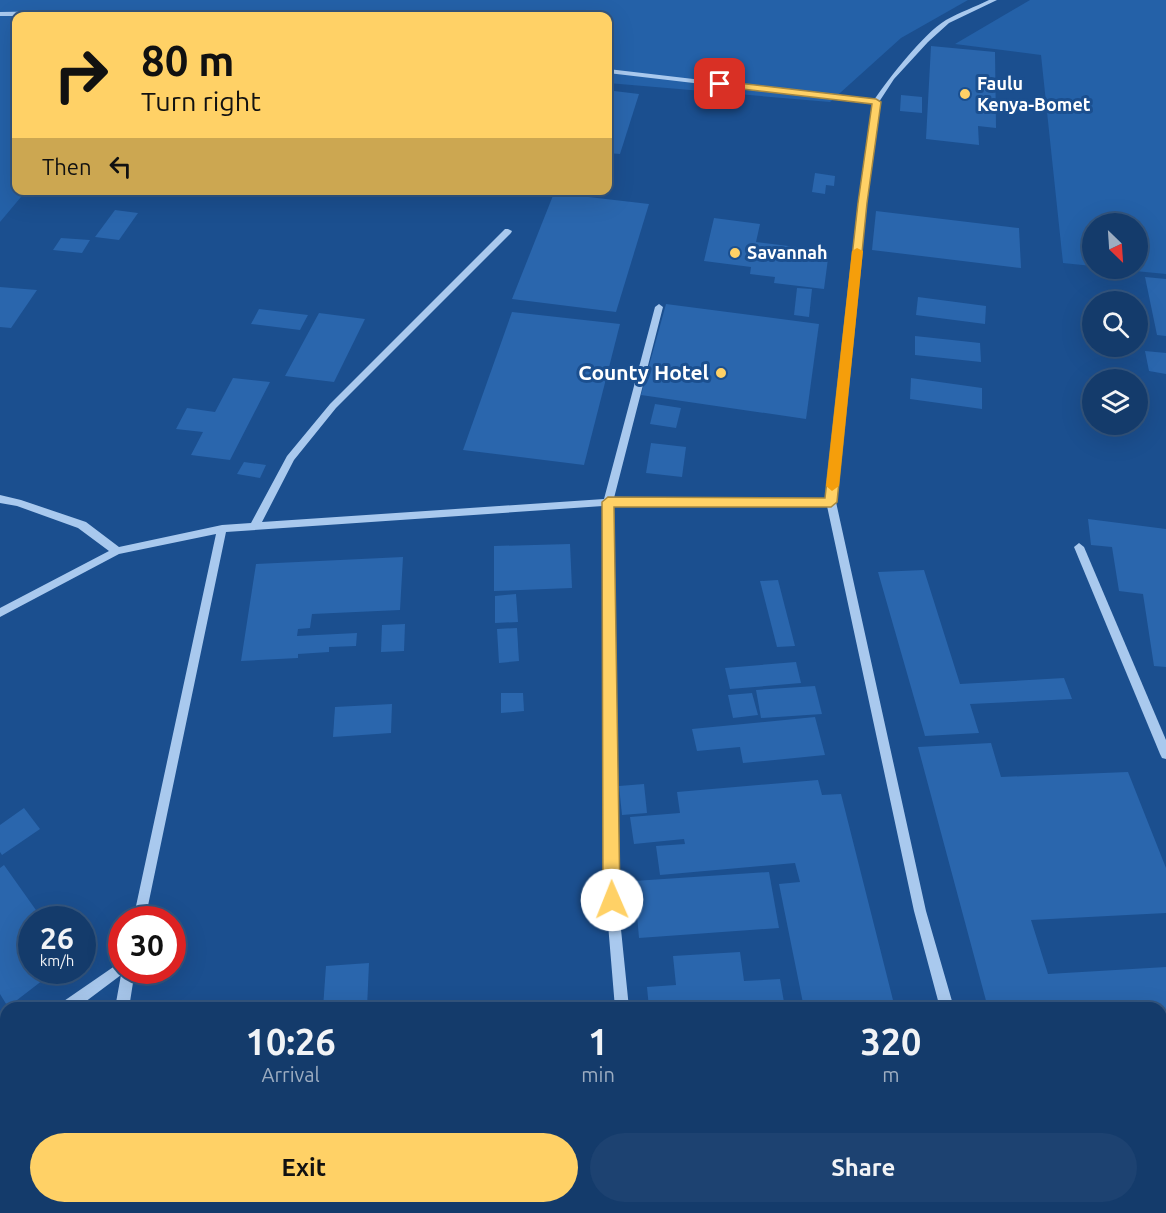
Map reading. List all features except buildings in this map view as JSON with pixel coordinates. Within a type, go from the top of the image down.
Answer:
[{"type":"street","points":[[944,1002],[920,911],[831,502],[862,203],[876,102],[899,71],[947,22],[994,0]]},
{"type":"street","points":[[612,71],[876,102]]},
{"type":"street","points":[[255,526],[291,458],[333,406],[508,231]]},
{"type":"street","points":[[621,1002],[612,900],[608,502],[659,307]]},
{"type":"street","points":[[0,499],[82,525],[117,551]]},
{"type":"street","points":[[0,613],[117,551],[222,529],[608,502],[831,502]]},
{"type":"street","points":[[142,906],[222,529]]},
{"type":"street","points":[[1079,547],[1166,754]]},
{"type":"street","points":[[74,1002],[108,977]]},
{"type":"street","points":[[123,1002],[126,984]]},
{"type":"shaded area","points":[[0,0],[968,0],[901,38],[830,102],[612,83],[612,12],[12,12],[12,195],[23,195],[0,222]]},
{"type":"shaded area","points":[[1030,0],[1166,0],[1166,274],[1148,272],[1148,213],[1082,213],[1082,265],[1063,263],[1041,55],[955,44]]},
{"type":"slow traffic","points":[[832,486],[857,251]]},
{"type":"place","name":"Faulu Kenya-Bomet","points":[[965,94]]},
{"type":"place","name":"Savannah","points":[[735,253]]},
{"type":"place","name":"County Hotel","points":[[721,373]]},
{"type":"route","points":[[612,900],[608,502],[831,502],[862,203],[876,102],[720,84]]}]
